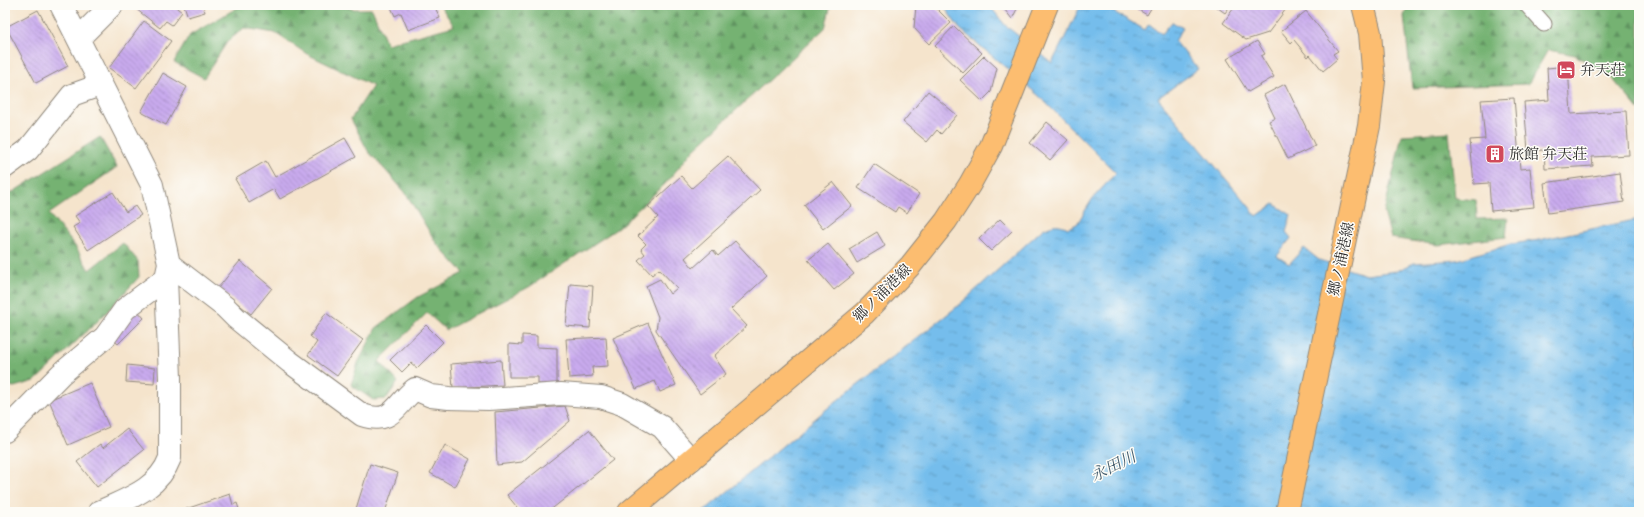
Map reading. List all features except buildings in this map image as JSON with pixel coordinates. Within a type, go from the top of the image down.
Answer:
[{"type":"main road","name":"郷ノ浦港線","points":[[629,512],[865,313],[911,265],[946,221],[970,184],[991,146],[1047,5]]},
{"type":"main road","name":"郷ノ浦港線","points":[[1287,512],[1369,126],[1374,81],[1370,33],[1363,5]]},
{"type":"street","points":[[61,5],[79,38],[100,85],[152,185],[167,271],[170,378],[170,458],[162,474],[147,490],[99,512]]},
{"type":"street","points":[[79,38],[112,5]]},
{"type":"street","points":[[5,167],[28,150],[72,95],[100,85]]},
{"type":"street","points":[[167,271],[225,307],[236,318],[290,362],[362,415],[376,420],[387,417],[415,389],[431,396],[449,398],[488,399],[561,394],[601,397],[622,404],[662,427],[691,460]]},
{"type":"street","points":[[5,431],[61,374],[105,337],[125,309],[167,271]]},
{"type":"lane","points":[[1527,5],[1544,24]]},
{"type":"green space","points":[[242,5],[340,5],[352,9],[372,9],[387,44],[454,26],[440,5],[831,5],[825,28],[695,148],[665,184],[618,228],[529,287],[446,330],[427,313],[379,361],[398,382],[386,399],[373,400],[351,385],[358,363],[376,328],[418,297],[464,273],[437,244],[405,192],[368,151],[351,119],[373,86],[307,54],[275,33],[244,28],[227,42],[204,78],[174,62],[190,35]]},
{"type":"green space","points":[[1408,5],[1639,5],[1639,110],[1610,76],[1575,55],[1548,50],[1528,84],[1412,88],[1404,16]]},
{"type":"green space","points":[[1449,132],[1455,198],[1476,200],[1477,219],[1508,218],[1506,237],[1438,245],[1391,238],[1384,212],[1402,135]]},
{"type":"green space","points":[[100,137],[117,167],[49,214],[75,246],[89,270],[123,243],[138,261],[139,277],[104,315],[35,381],[14,387],[5,385],[5,197]]},
{"type":"water","name":"永田川","points":[[943,5],[989,5],[1005,25],[1052,63],[1081,5],[1102,5],[1145,30],[1149,24],[1162,34],[1172,22],[1183,28],[1175,41],[1198,69],[1158,98],[1257,216],[1274,204],[1291,215],[1286,232],[1291,238],[1277,256],[1289,264],[1304,248],[1319,260],[1366,275],[1397,271],[1414,263],[1457,260],[1511,244],[1539,240],[1639,219],[1639,512],[703,512],[834,403],[958,306],[1043,229],[1056,225],[1061,225],[1068,228],[1077,224],[1093,198],[1116,173],[1038,95],[959,28]]},
{"type":"place","name":"弁天荘","points":[[1566,70]]},
{"type":"place","name":"旅館 弁天荘","points":[[1495,154]]}]
